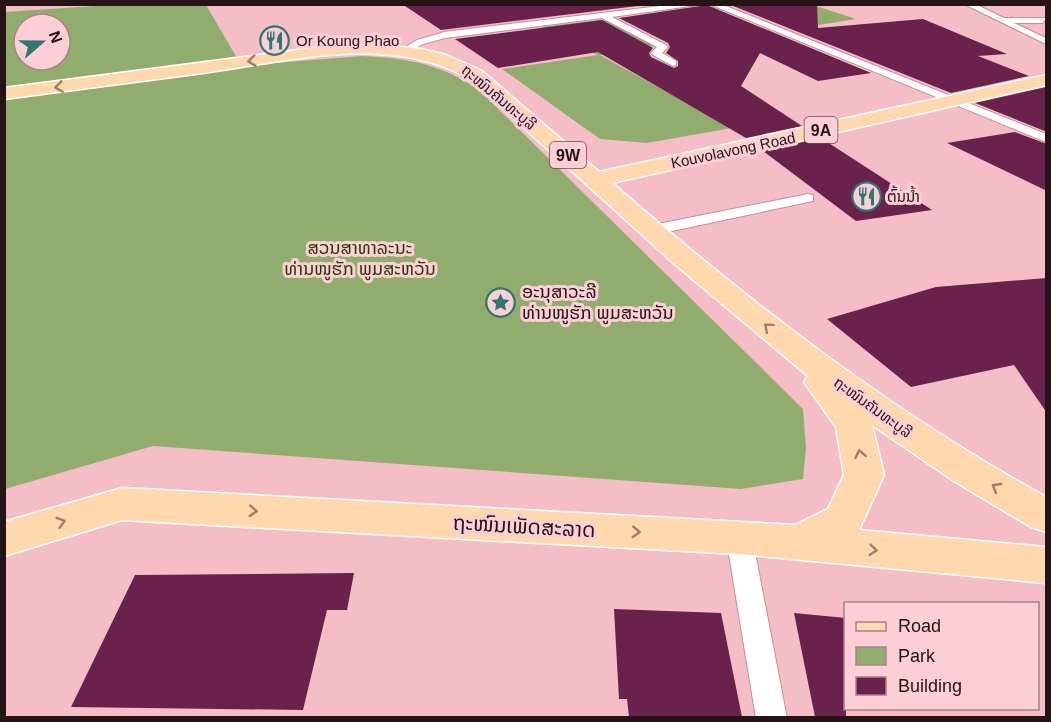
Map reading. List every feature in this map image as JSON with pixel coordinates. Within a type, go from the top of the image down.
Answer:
[{"type":"main road","name":"ຖະໜົນຄັນທະບູລີ","points":[[4,94],[321,52],[361,49],[433,55],[459,64],[468,69],[800,355],[922,443],[1047,516]]},
{"type":"main road","name":"Kouvolavong Road","points":[[596,180],[1047,80]]},
{"type":"main road","name":"9W","points":[[798,543],[844,520],[864,475],[854,425],[800,355]]},
{"type":"main road","name":"ຖະໜົນເພັດສະລາດ","points":[[4,539],[122,504],[739,537],[1047,565]]},
{"type":"lane","points":[[404,51],[420,42],[444,36],[700,4]]},
{"type":"lane","points":[[713,4],[1047,138]]},
{"type":"lane","points":[[968,4],[1000,21],[1047,40]]},
{"type":"lane","points":[[602,15],[663,47],[656,53],[673,63]]},
{"type":"lane","points":[[1000,21],[1043,20]]},
{"type":"lane","points":[[653,230],[808,198]]},
{"type":"lane","points":[[739,537],[772,717]]},
{"type":"green space","points":[[110,5],[206,5],[237,58],[5,89],[4,12]]},
{"type":"green space","points":[[813,5],[856,19],[794,29]]},
{"type":"green space","points":[[607,21],[655,46],[600,55],[732,128],[647,143],[600,139],[502,69],[598,55],[542,27]]},
{"type":"green space","name":"ສວນສາທາລະນະ ທ່ານໜູຮັກ ພູມສະຫວັນ","points":[[362,56],[424,64],[453,75],[481,92],[803,409],[806,448],[803,479],[741,489],[153,446],[5,489],[4,100],[274,63]]},
{"type":"building","points":[[402,4],[654,4],[441,30]]},
{"type":"building","points":[[728,4],[817,4],[818,28],[923,19],[1007,54],[978,56],[1029,76],[951,93]]},
{"type":"building","points":[[707,5],[871,73],[818,81],[760,53],[741,86],[802,126],[746,138],[598,52],[498,68],[455,39],[602,20],[653,48],[649,53],[651,57],[674,68],[678,66],[678,61],[666,53],[670,47],[668,43],[619,18]]},
{"type":"building","points":[[1046,87],[1047,132],[975,103]]},
{"type":"building","points":[[1015,132],[1047,144],[1047,191],[947,143]]},
{"type":"building","points":[[821,138],[932,210],[856,221],[763,151]]},
{"type":"building","points":[[1047,278],[1047,413],[1014,365],[911,387],[827,319],[936,287]]},
{"type":"building","points":[[354,573],[347,610],[327,610],[303,710],[71,707],[135,575]]},
{"type":"building","points":[[614,609],[721,613],[742,717],[629,717],[627,699],[619,699]]},
{"type":"building","points":[[794,613],[844,618],[844,710],[846,710],[846,717],[815,717]]},
{"type":"place","name":"Or Koung Phao","points":[[275,40]]},
{"type":"place","name":"ຕົ້ນນໍ້າ","points":[[866,196]]},
{"type":"place","name":"ອະນຸສາວະລີ ທ່ານໜູຮັກ ພູມສະຫວັນ","points":[[501,302]]}]
